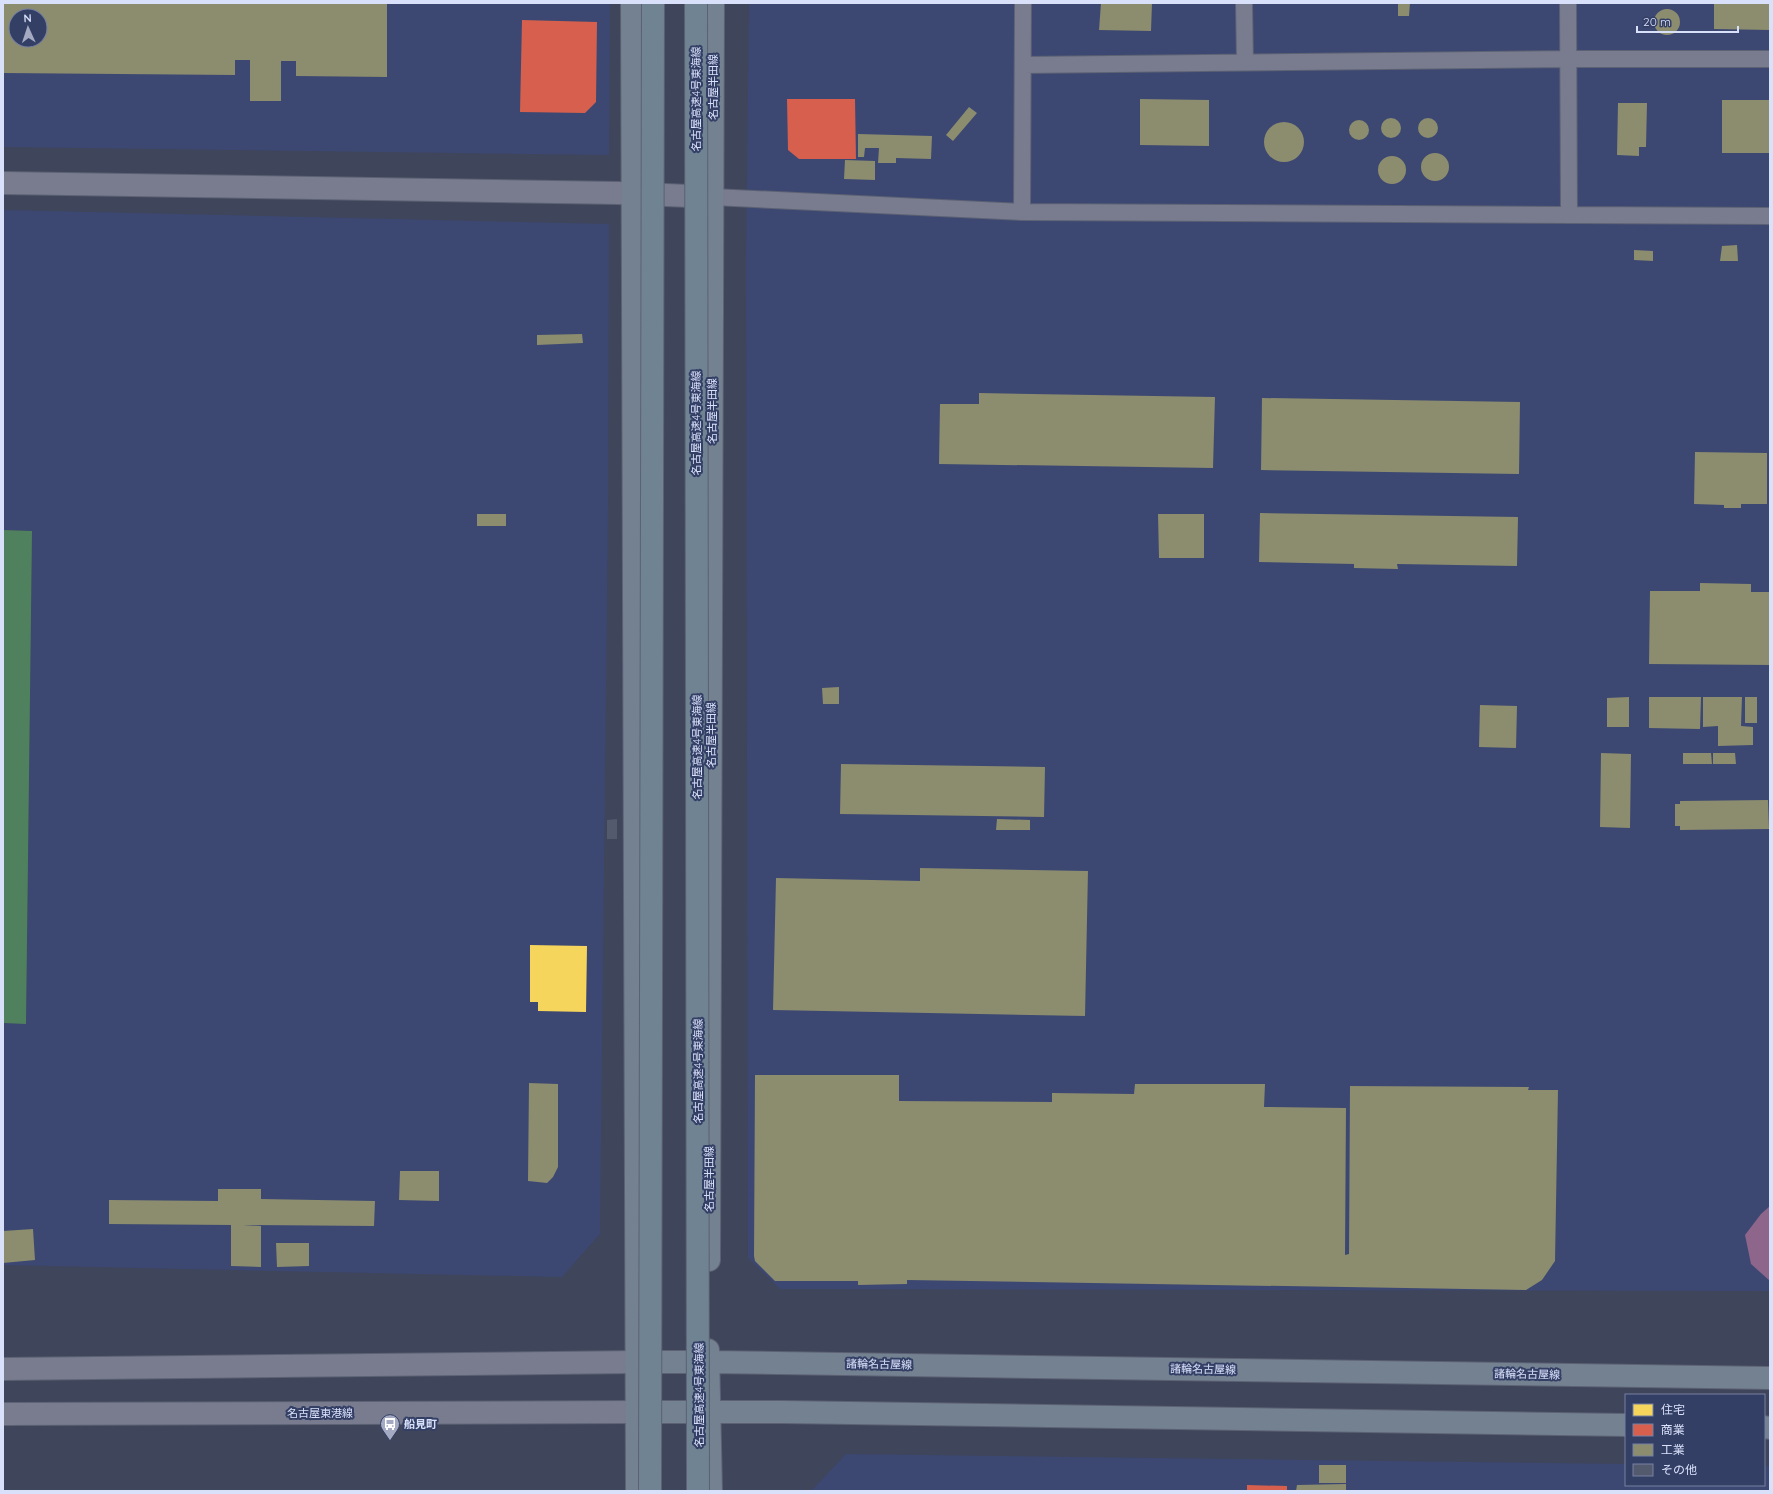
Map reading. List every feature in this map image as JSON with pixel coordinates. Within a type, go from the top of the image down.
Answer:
[{"type":"highway","points":[[650,1491],[653,3]]},
{"type":"highway","name":"名古屋高速4号東海線","points":[[696,3],[699,1341],[698,1491]]},
{"type":"highway","points":[[699,1341],[709,1491]]},
{"type":"main road","points":[[632,3],[637,1491]]},
{"type":"main road","name":"名古屋半田線","points":[[709,1491],[710,1412],[708,1362],[713,3]]},
{"type":"main road","points":[[3,183],[632,194],[713,197]]},
{"type":"main road","points":[[3,1369],[636,1362]]},
{"type":"main road","name":"諸輪名古屋線","points":[[636,1362],[1770,1378]]},
{"type":"main road","points":[[637,1412],[1625,1425]]},
{"type":"main road","name":"名古屋東港線","points":[[3,1414],[637,1412]]},
{"type":"lane","points":[[1022,212],[1023,3]]},
{"type":"lane","points":[[1244,3],[1245,62]]},
{"type":"lane","points":[[1568,3],[1569,215]]},
{"type":"lane","points":[[1023,65],[1568,59],[1770,59]]},
{"type":"lane","points":[[713,197],[1022,212],[1770,216]]},
{"type":"shaded area","points":[[3,3],[610,3],[609,155],[3,147]]},
{"type":"shaded area","points":[[749,3],[1770,3],[1770,1291],[780,1289],[748,1258],[746,259]]},
{"type":"shaded area","points":[[3,210],[609,224],[608,507],[600,1234],[562,1277],[3,1265],[3,1023],[26,1024],[32,531],[3,530]]},
{"type":"shaded area","points":[[3,530],[32,531],[26,1024],[3,1023]]},
{"type":"shaded area","points":[[1770,1206],[1770,1281],[1751,1264],[1745,1235],[1761,1214]]},
{"type":"shaded area","points":[[846,1454],[1625,1464],[1625,1486],[1765,1486],[1765,1466],[1770,1466],[1770,1491],[811,1491]]},
{"type":"building: 住宅","points":[[530,945],[587,946],[586,1012],[538,1011],[538,1002],[530,1002]]},
{"type":"building: 商業","points":[[522,20],[597,22],[596,102],[585,113],[520,112]]},
{"type":"building: 商業","points":[[787,99],[855,99],[856,159],[799,159],[788,150]]},
{"type":"building: 商業","points":[[1247,1485],[1287,1486],[1287,1491],[1247,1491]]},
{"type":"building: 工業","points":[[3,3],[387,3],[387,77],[296,76],[296,61],[281,61],[281,101],[250,101],[250,60],[235,60],[235,75],[3,73]]},
{"type":"building: 工業","points":[[1101,3],[1152,3],[1151,31],[1099,30]]},
{"type":"building: 工業","points":[[1398,3],[1410,3],[1409,16],[1398,16]]},
{"type":"building: 工業","points":[[1714,3],[1770,3],[1770,30],[1714,29]]},
{"type":"building: 工業","points":[[1667,9],[1676,13],[1680,22],[1676,31],[1667,35],[1658,31],[1654,22],[1658,13]]},
{"type":"building: 工業","points":[[1140,99],[1209,100],[1209,146],[1140,145]]},
{"type":"building: 工業","points":[[1722,100],[1770,100],[1770,153],[1722,153]]},
{"type":"building: 工業","points":[[1618,103],[1647,103],[1646,147],[1639,147],[1639,156],[1617,155]]},
{"type":"building: 工業","points":[[969,107],[977,113],[953,141],[946,135]]},
{"type":"building: 工業","points":[[1391,118],[1398,121],[1401,128],[1398,135],[1391,138],[1384,135],[1381,128],[1384,121]]},
{"type":"building: 工業","points":[[1428,118],[1435,121],[1438,128],[1435,135],[1428,138],[1421,135],[1418,128],[1421,121]]},
{"type":"building: 工業","points":[[1359,120],[1366,123],[1369,130],[1366,137],[1359,140],[1352,137],[1349,130],[1352,123]]},
{"type":"building: 工業","points":[[1288,122],[1295,125],[1301,131],[1304,142],[1303,150],[1295,159],[1288,162],[1280,162],[1273,159],[1265,150],[1264,138],[1267,131],[1276,123]]},
{"type":"building: 工業","points":[[858,134],[932,136],[931,159],[896,158],[896,163],[878,163],[879,148],[865,148],[864,157],[858,157]]},
{"type":"building: 工業","points":[[1435,153],[1445,157],[1449,167],[1445,177],[1435,181],[1425,177],[1421,167],[1425,157]]},
{"type":"building: 工業","points":[[1392,156],[1402,160],[1406,170],[1402,180],[1392,184],[1382,180],[1378,170],[1382,160]]},
{"type":"building: 工業","points":[[845,160],[875,161],[875,180],[844,179]]},
{"type":"building: 工業","points":[[1737,245],[1738,261],[1720,261],[1722,246]]},
{"type":"building: 工業","points":[[1634,250],[1653,251],[1653,261],[1634,260]]},
{"type":"building: 工業","points":[[582,334],[583,343],[537,345],[537,335]]},
{"type":"building: 工業","points":[[979,393],[1215,397],[1213,468],[939,464],[940,404],[979,404]]},
{"type":"building: 工業","points":[[1262,398],[1520,402],[1519,474],[1261,470]]},
{"type":"building: 工業","points":[[1695,452],[1767,453],[1767,504],[1741,504],[1741,508],[1724,508],[1724,505],[1694,504]]},
{"type":"building: 工業","points":[[1260,513],[1518,517],[1517,566],[1397,564],[1398,569],[1354,568],[1354,564],[1259,562]]},
{"type":"building: 工業","points":[[477,514],[506,514],[506,526],[477,526]]},
{"type":"building: 工業","points":[[1158,514],[1204,514],[1204,558],[1159,558]]},
{"type":"building: 工業","points":[[1700,583],[1751,584],[1751,592],[1770,592],[1770,665],[1649,664],[1650,591],[1700,591]]},
{"type":"building: 工業","points":[[839,687],[839,704],[823,704],[822,688]]},
{"type":"building: 工業","points":[[1629,697],[1629,727],[1607,727],[1607,698]]},
{"type":"building: 工業","points":[[1649,697],[1701,697],[1700,729],[1649,728]]},
{"type":"building: 工業","points":[[1703,697],[1742,697],[1741,726],[1753,727],[1753,745],[1718,746],[1718,726],[1703,727]]},
{"type":"building: 工業","points":[[1745,697],[1757,697],[1757,723],[1745,723]]},
{"type":"building: 工業","points":[[1480,705],[1517,706],[1516,748],[1479,747]]},
{"type":"building: 工業","points":[[1601,753],[1631,754],[1630,828],[1600,827]]},
{"type":"building: 工業","points":[[1683,753],[1711,753],[1712,764],[1683,764]]},
{"type":"building: 工業","points":[[1713,753],[1735,753],[1736,764],[1713,764]]},
{"type":"building: 工業","points":[[841,764],[1045,767],[1044,817],[840,814]]},
{"type":"building: 工業","points":[[1768,800],[1769,829],[1680,830],[1680,826],[1675,826],[1675,804],[1680,804],[1680,801]]},
{"type":"building: 工業","points":[[997,819],[1030,820],[1030,830],[996,830]]},
{"type":"building: 工業","points":[[920,868],[1088,871],[1085,1016],[773,1010],[776,878],[920,881]]},
{"type":"building: 工業","points":[[755,1075],[899,1075],[899,1101],[1052,1102],[1052,1093],[1134,1094],[1135,1084],[1265,1084],[1264,1107],[1346,1108],[1345,1255],[1349,1254],[1350,1086],[1529,1087],[1528,1090],[1558,1090],[1555,1261],[1542,1280],[1526,1290],[907,1280],[907,1284],[858,1285],[858,1281],[775,1281],[755,1261],[754,1256]]},
{"type":"building: 工業","points":[[529,1083],[558,1084],[558,1167],[553,1177],[547,1183],[528,1181]]},
{"type":"building: 工業","points":[[400,1171],[439,1171],[439,1201],[399,1200]]},
{"type":"building: 工業","points":[[218,1189],[261,1189],[261,1199],[375,1201],[374,1226],[243,1225],[261,1226],[261,1267],[231,1266],[231,1225],[109,1224],[109,1200],[218,1201]]},
{"type":"building: 工業","points":[[33,1229],[35,1260],[3,1263],[3,1231]]},
{"type":"building: 工業","points":[[276,1243],[309,1243],[309,1266],[277,1267]]},
{"type":"building: 工業","points":[[1319,1465],[1346,1465],[1346,1483],[1319,1483]]},
{"type":"building: 工業","points":[[1346,1484],[1346,1491],[1296,1491],[1297,1485]]},
{"type":"building: その他","points":[[617,819],[617,839],[607,839],[607,820]]},
{"type":"place","name":"船見町","points":[[390,1441]]}]
